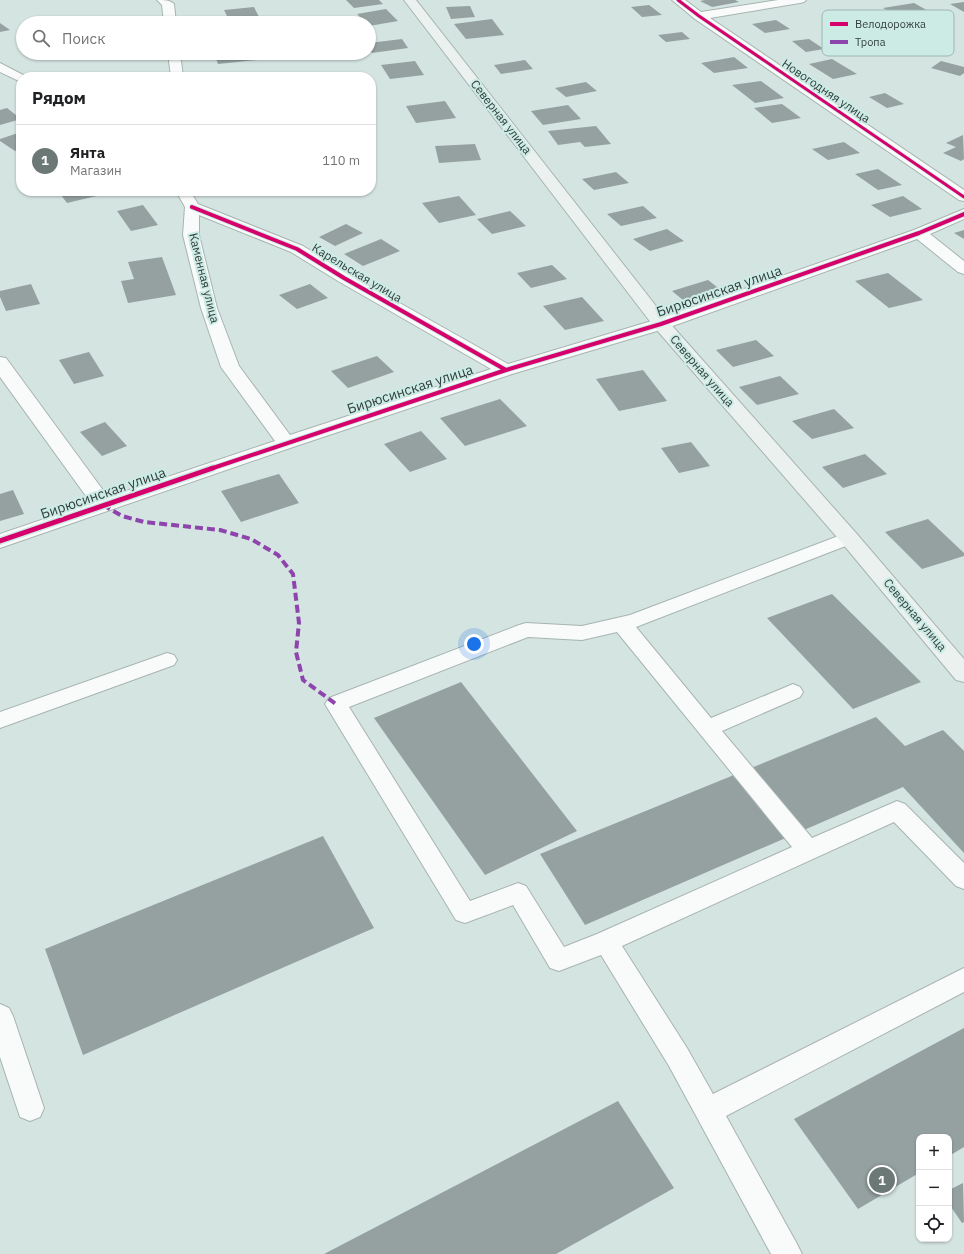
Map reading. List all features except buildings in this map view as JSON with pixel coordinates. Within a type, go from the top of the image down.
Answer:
[{"type":"main road","name":"Северная улица","points":[[410,0],[661,324],[849,538],[964,674]]},
{"type":"street","points":[[163,0],[168,4],[169,16]]},
{"type":"street","name":"Новогодняя улица","points":[[678,0],[699,16],[964,197]]},
{"type":"street","points":[[699,16],[800,0]]},
{"type":"street","points":[[175,60],[176,72]]},
{"type":"street","points":[[0,67],[16,75]]},
{"type":"street","points":[[186,196],[192,207]]},
{"type":"street","name":"Карельская улица","points":[[192,207],[297,249],[344,278],[506,370]]},
{"type":"street","name":"Каменная улица","points":[[192,207],[191,235],[209,308],[230,367],[286,443]]},
{"type":"street","name":"Бирюсинская улица","points":[[0,541],[286,443],[506,370],[661,324],[919,233],[964,214]]},
{"type":"street","points":[[919,233],[964,269]]},
{"type":"street","points":[[0,362],[5,371],[103,505]]},
{"type":"lane","points":[[849,538],[634,621],[582,633],[526,630],[336,704],[465,913],[518,893],[559,960],[606,942],[897,810],[964,879]]},
{"type":"lane","points":[[622,624],[808,850]]},
{"type":"lane","points":[[0,720],[167,660]]},
{"type":"lane","points":[[708,728],[793,692]]},
{"type":"lane","points":[[606,942],[678,1057],[787,1254]]},
{"type":"lane","points":[[708,1111],[964,979]]},
{"type":"lane","points":[[0,1016],[30,1108]]},
{"type":"marked path","points":[[103,505],[122,516],[144,522],[220,530],[251,539],[278,555],[293,574],[299,623],[296,652],[303,680],[336,704]]},
{"type":"cycle path","points":[[678,0],[699,16],[964,197]]},
{"type":"cycle path","points":[[192,207],[297,249],[344,278],[506,370]]},
{"type":"cycle path","points":[[0,541],[286,443],[506,370],[661,324],[919,233],[964,214]]},
{"type":"place","name":"Янта","points":[[882,1180]]}]
